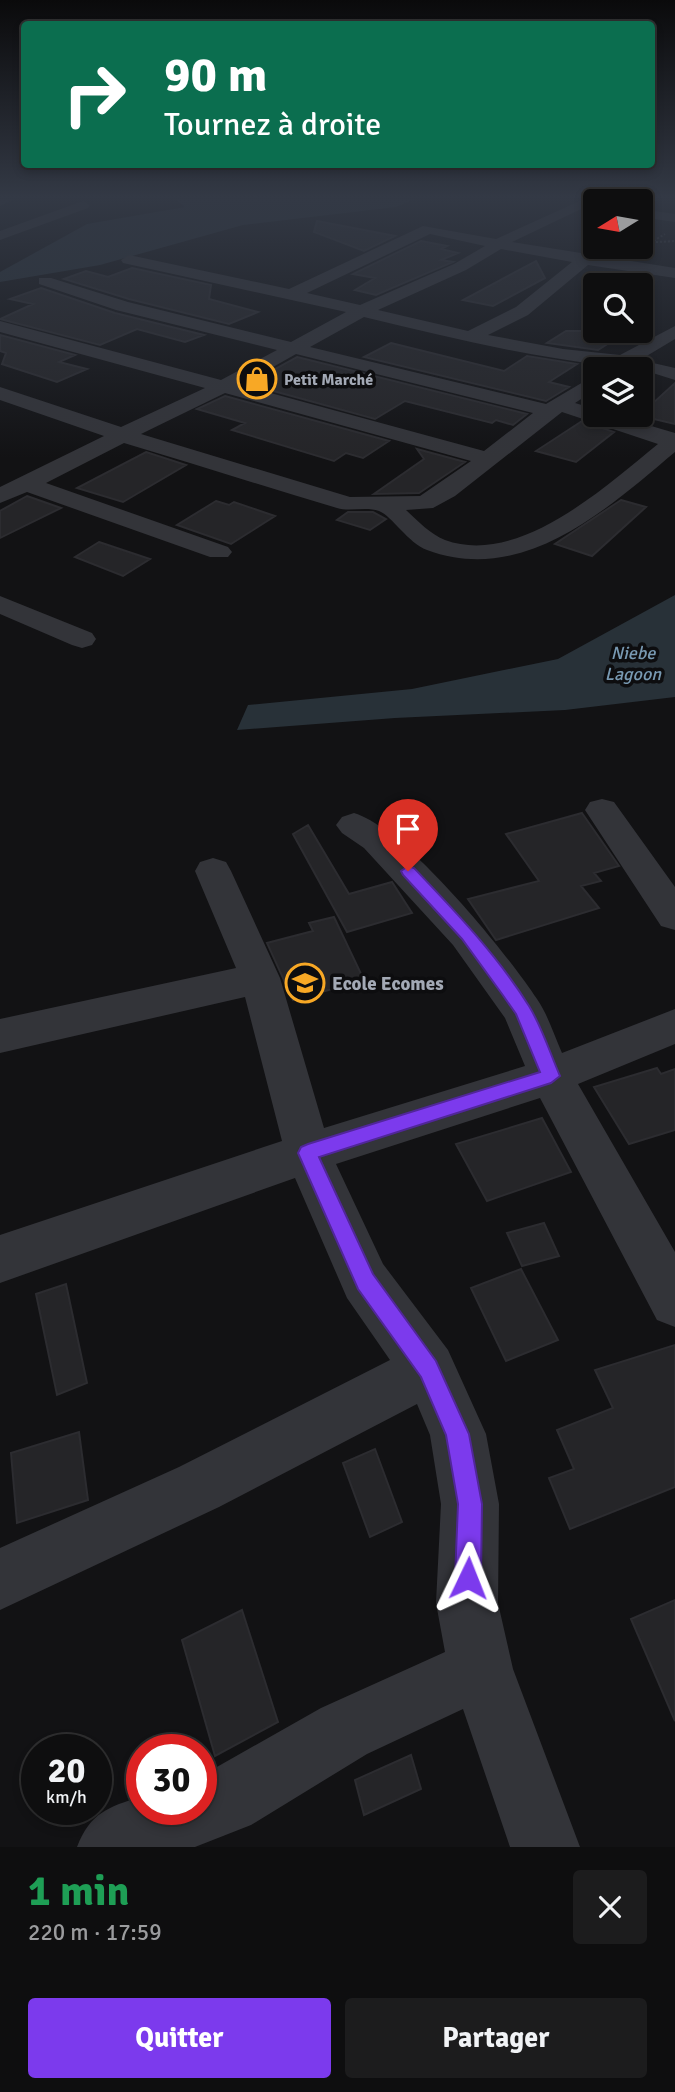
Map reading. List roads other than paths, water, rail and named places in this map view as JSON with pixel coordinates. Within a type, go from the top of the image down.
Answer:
[{"type":"street","points":[[56,285],[122,306],[555,408],[668,438],[669,446],[561,530],[498,549],[480,552],[447,550],[420,536],[388,506]]},
{"type":"street","points":[[247,285],[295,291],[361,311],[470,337],[583,359]]},
{"type":"street","points":[[284,285],[295,291]]},
{"type":"street","points":[[295,291],[307,285]]},
{"type":"street","points":[[0,496],[227,385],[361,311],[419,285]]},
{"type":"street","points":[[470,337],[522,311],[553,285]]},
{"type":"street","points":[[0,326],[227,385],[486,458]]},
{"type":"street","points":[[630,357],[675,331]]},
{"type":"street","points":[[653,371],[675,374]]},
{"type":"street","points":[[0,393],[122,435],[327,498],[349,504],[388,506],[435,500],[486,458],[583,389]]},
{"type":"street","points":[[26,484],[219,552]]},
{"type":"street","points":[[0,604],[82,639]]},
{"type":"street","points":[[602,810],[675,916]]},
{"type":"street","points":[[354,825],[377,839],[467,934],[523,1012],[551,1076],[675,1301]]},
{"type":"street","points":[[213,871],[260,978],[308,1153],[365,1282],[429,1369],[458,1434],[470,1504],[467,1603],[481,1669],[545,1847]]},
{"type":"street","points":[[0,1036],[260,978]]},
{"type":"street","points":[[0,1259],[308,1153],[551,1076],[675,1026]]},
{"type":"street","points":[[0,1579],[199,1487],[429,1369]]},
{"type":"street","points":[[112,1847],[131,1835],[227,1801],[344,1731],[389,1708],[481,1669]]},
{"type":"water","name":"Niebe Lagoon","points":[[675,595],[675,697],[565,710],[395,718],[237,730],[248,705],[412,689],[558,659]]},
{"type":"place","name":"Petit Marché","points":[[257,379]]},
{"type":"place","name":"Ecole Ecomes","points":[[305,983]]}]
